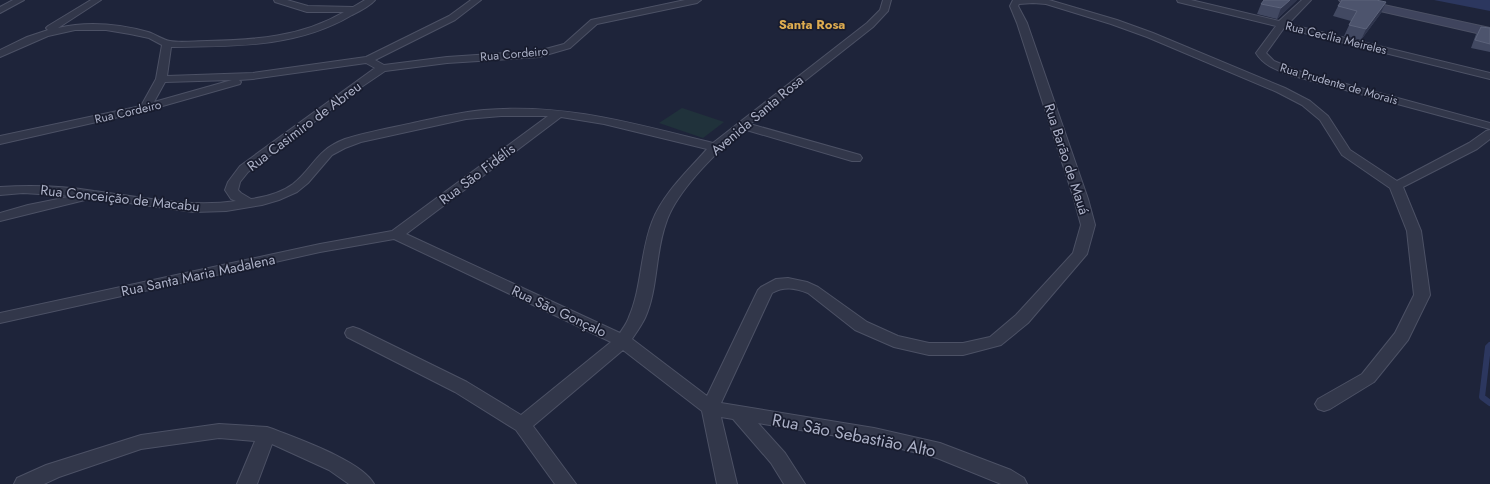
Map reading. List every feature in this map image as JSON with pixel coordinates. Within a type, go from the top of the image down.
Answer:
[{"type":"main road","points":[[1345,0],[1490,32]]},
{"type":"street","points":[[0,10],[20,0]]},
{"type":"street","points":[[0,54],[19,43],[41,34],[97,0]]},
{"type":"street","points":[[278,0],[307,9],[354,10]]},
{"type":"street","points":[[41,34],[83,26],[101,26],[138,32],[159,38],[167,44],[231,44],[260,42],[310,32],[335,21],[372,0]]},
{"type":"street","name":"Rua Cordeiro","points":[[161,79],[253,76],[368,60],[452,18],[477,0]]},
{"type":"street","name":"Rua Cordeiro","points":[[382,68],[447,60],[539,54],[567,46],[575,40],[587,26],[594,22],[697,0]]},
{"type":"street","name":"Avenida Santa Rosa","points":[[522,425],[623,341],[637,318],[644,296],[651,251],[659,222],[669,200],[716,147],[741,124],[870,25],[884,11],[887,0]]},
{"type":"street","name":"Rua Barão de Mauá","points":[[710,408],[766,290],[776,284],[788,283],[802,285],[813,290],[860,326],[894,341],[929,349],[963,349],[995,340],[1017,323],[1080,254],[1088,225],[1081,199],[1022,23],[1014,6],[1016,2],[1033,0],[1047,2],[1114,22],[1150,35],[1281,90],[1306,103],[1324,118],[1346,152],[1396,186]]},
{"type":"street","name":"Rua Cecília Meireles","points":[[1181,0],[1490,76]]},
{"type":"street","name":"Rua Prudente de Morais","points":[[1307,0],[1282,24],[1261,53],[1264,58],[1274,65],[1294,73],[1490,126]]},
{"type":"street","points":[[145,108],[161,79],[167,44]]},
{"type":"street","points":[[368,60],[382,68]]},
{"type":"street","name":"Rua Casimiro de Abreu","points":[[249,203],[236,196],[231,190],[234,182],[244,169],[347,92],[382,68]]},
{"type":"street","name":"Rua Cordeiro","points":[[0,140],[181,99],[253,76]]},
{"type":"street","name":"Rua Conceição de Macabu","points":[[0,191],[14,189],[57,189],[97,196],[187,207],[218,207],[249,203],[268,199],[298,186],[325,155],[339,145],[359,138],[470,115],[518,113],[558,114],[588,118],[716,147]]},
{"type":"street","name":"Rua São Fidélis","points":[[396,234],[558,114]]},
{"type":"street","points":[[741,124],[856,158]]},
{"type":"street","points":[[1324,404],[1368,378],[1402,336],[1422,295],[1414,230],[1396,186],[1473,146],[1490,133]]},
{"type":"street","points":[[0,217],[28,209],[97,196]]},
{"type":"street","name":"Rua Santa Maria Madalena","points":[[0,318],[320,248],[396,234]]},
{"type":"street","name":"Rua São Gonçalo","points":[[396,234],[623,341],[710,408]]},
{"type":"street","points":[[353,333],[461,387],[522,425],[566,484]]},
{"type":"street","points":[[710,408],[726,484]]},
{"type":"street","name":"Rua São Sebastião Alto","points":[[710,408],[874,435],[940,451],[1004,476],[1017,484]]},
{"type":"street","points":[[739,412],[778,458],[794,484]]},
{"type":"street","points":[[24,484],[54,471],[141,442],[219,431],[267,434],[336,464],[364,484]]},
{"type":"street","points":[[247,484],[267,434]]},
{"type":"shaded area","points":[[682,108],[724,122],[703,138],[659,123]]},
{"type":"water","points":[[1434,0],[1490,0],[1490,11]]},
{"type":"building","points":[[1264,0],[1290,0],[1281,8],[1261,4]]},
{"type":"building","points":[[1342,0],[1376,0],[1386,2],[1366,29],[1349,25],[1357,11],[1338,6]]},
{"type":"building","points":[[1481,27],[1490,28],[1490,44],[1475,40]]},
{"type":"waterway","points":[[1490,345],[1488,347],[1482,397],[1490,403]]},
{"type":"district","name":"Santa Rosa","points":[[812,24]]}]
